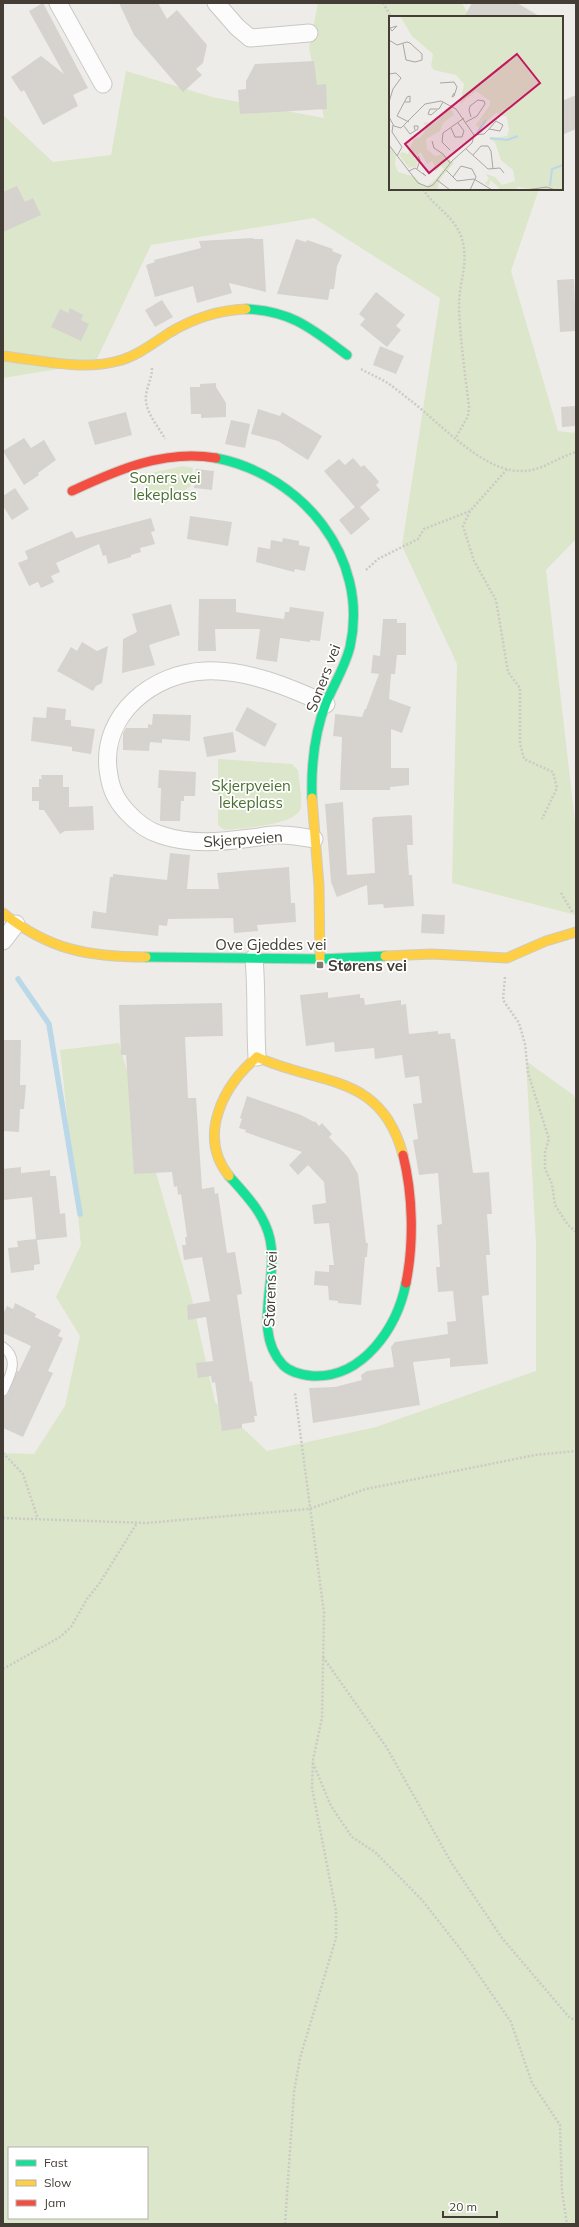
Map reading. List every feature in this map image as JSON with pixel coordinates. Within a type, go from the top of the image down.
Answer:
[{"type":"street","points":[[58,3],[103,84]]},
{"type":"street","points":[[216,3],[237,27],[250,38],[309,33]]},
{"type":"street","points":[[3,356],[95,365],[117,361],[147,347],[198,317],[244,308],[269,311],[294,318],[314,329],[347,356]]},
{"type":"street","name":"Soners vei","points":[[72,491],[128,467],[175,457],[217,457],[245,464],[270,476],[291,490],[310,509],[330,534],[341,556],[349,580],[351,596],[350,650],[326,704],[315,746],[312,773],[314,839],[319,898],[320,959]]},
{"type":"street","name":"Skjerpveien","points":[[314,839],[280,835],[219,842],[198,842],[160,835],[142,826],[118,802],[110,787],[107,748],[115,724],[132,701],[176,675],[204,671],[244,675],[259,678],[326,704]]},
{"type":"street","name":"Ove Gjeddes vei","points":[[3,912],[16,924],[62,949],[88,956],[320,959],[432,954],[507,958],[546,941],[576,932]]},
{"type":"street","points":[[3,941],[16,924]]},
{"type":"street","points":[[254,958],[257,1005],[255,1025],[257,1057]]},
{"type":"street","name":"Størens vei","points":[[257,1057],[290,1071],[338,1081],[365,1095],[375,1103],[392,1125],[400,1144],[409,1194],[411,1252],[407,1278],[400,1305],[377,1345],[350,1367],[329,1376],[302,1376],[283,1366],[274,1355],[268,1338],[272,1248],[269,1233],[252,1202],[220,1164],[214,1140],[214,1128],[225,1094],[240,1073],[257,1057]]},
{"type":"lane","points":[[3,1347],[9,1351],[13,1358],[12,1373],[3,1391]]},
{"type":"path","points":[[383,3],[390,16]]},
{"type":"path","points":[[424,190],[453,220],[461,237],[466,259],[460,283],[459,305],[469,407],[468,416],[455,439]]},
{"type":"path","points":[[147,347],[151,358],[152,376],[145,397],[150,415],[175,457]]},
{"type":"path","points":[[347,356],[354,365],[384,381],[411,400],[455,439],[480,457],[518,471],[536,469],[553,464],[576,452]]},
{"type":"path","points":[[508,468],[470,511],[463,526],[474,561],[496,600],[508,672],[520,688],[520,743],[524,759],[554,772],[557,788],[542,819]]},
{"type":"path","points":[[349,580],[363,574],[378,559],[418,539],[424,529],[470,511]]},
{"type":"path","points":[[561,893],[576,918]]},
{"type":"path","points":[[507,958],[503,1000],[519,1023],[525,1044],[528,1073],[548,1139],[545,1152],[545,1170],[552,1184],[555,1206],[568,1226],[576,1232]]},
{"type":"path","points":[[285,2224],[294,2092],[300,2058],[336,1938],[336,1911],[312,1788],[312,1760],[322,1718],[324,1613],[292,1372]]},
{"type":"path","points":[[3,1518],[138,1523],[309,1509],[366,1489],[535,1454],[576,1451]]},
{"type":"path","points":[[3,1453],[23,1474],[38,1519]]},
{"type":"path","points":[[3,1669],[9,1668],[27,1654],[60,1637],[71,1627],[87,1599],[99,1584],[138,1523]]},
{"type":"path","points":[[322,1657],[387,1748],[451,1862],[502,1938],[569,2017],[576,2021]]},
{"type":"path","points":[[312,1760],[331,1806],[352,1837],[375,1852],[422,1900],[465,1955],[512,2022],[532,2083],[560,2125],[562,2192],[567,2224]]},
{"type":"green space","points":[[318,3],[462,3],[469,16],[389,16],[389,190],[539,190],[511,271],[558,431],[576,433],[576,539],[546,570],[576,830],[576,915],[452,883],[457,664],[402,546],[440,298],[314,218],[151,245],[95,363],[3,378],[3,115],[53,162],[111,155],[126,71],[212,97],[324,118],[309,48]]},
{"type":"green space","name":"Soners vei lekeplass","points":[[183,466],[193,468],[191,486],[165,504],[156,500],[145,484],[142,475]]},
{"type":"green space","name":"Skjerpveien lekeplass","points":[[218,759],[292,764],[298,770],[301,807],[297,813],[290,818],[280,822],[255,827],[224,830],[218,825]]},
{"type":"green space","points":[[119,1043],[191,1295],[215,1402],[267,1451],[376,1427],[536,1371],[536,1244],[526,1061],[572,1094],[576,1099],[576,2224],[3,2224],[3,1453],[34,1454],[65,1406],[80,1336],[56,1297],[81,1245],[60,1050]]},
{"type":"building","points":[[43,3],[88,88],[73,95],[78,106],[43,125],[24,90],[21,92],[11,77],[41,56],[64,74],[29,11]]},
{"type":"building","points":[[119,3],[158,3],[167,19],[177,10],[207,45],[203,63],[196,69],[202,75],[183,92],[134,35]]},
{"type":"building","points":[[472,3],[517,3],[539,16],[465,16]]},
{"type":"building","points":[[314,61],[317,85],[326,84],[327,109],[240,114],[238,90],[246,89],[246,81],[255,64]]},
{"type":"building","points":[[576,95],[576,129],[563,135],[563,101]]},
{"type":"building","points":[[17,186],[25,202],[33,198],[41,215],[3,232],[3,192]]},
{"type":"building","points":[[253,238],[263,239],[266,292],[229,283],[232,293],[197,303],[193,286],[155,297],[146,265],[155,262],[154,260],[201,248],[199,241]]},
{"type":"building","points":[[296,239],[306,242],[307,240],[333,249],[332,251],[342,255],[337,266],[334,289],[330,289],[328,300],[277,294]]},
{"type":"building","points":[[574,279],[576,331],[560,332],[557,280]]},
{"type":"building","points":[[376,292],[405,315],[396,326],[401,330],[387,347],[360,325],[365,319],[359,314]]},
{"type":"building","points":[[162,300],[173,317],[155,327],[145,310]]},
{"type":"building","points":[[70,308],[83,315],[81,320],[89,324],[81,341],[51,327],[60,309],[68,313]]},
{"type":"building","points":[[380,346],[404,356],[396,374],[373,365]]},
{"type":"building","points":[[216,383],[216,387],[226,403],[226,417],[201,418],[201,414],[191,414],[190,387],[200,387],[200,384]]},
{"type":"building","points":[[576,406],[576,426],[562,427],[561,407]]},
{"type":"building","points":[[258,409],[280,416],[282,412],[322,436],[308,460],[278,441],[251,434]]},
{"type":"building","points":[[126,412],[132,435],[95,445],[88,422]]},
{"type":"building","points":[[231,420],[250,424],[245,448],[225,444]]},
{"type":"building","points":[[24,438],[31,448],[44,440],[56,460],[38,473],[39,475],[24,485],[3,451]]},
{"type":"building","points":[[353,458],[361,467],[364,465],[375,477],[379,482],[376,485],[380,490],[360,507],[370,519],[351,535],[339,520],[355,507],[324,471],[339,459],[345,465]]},
{"type":"building","points":[[196,469],[214,471],[212,490],[194,488]]},
{"type":"building","points":[[15,488],[29,509],[12,520],[3,506],[3,496]]},
{"type":"building","points":[[190,516],[232,522],[228,546],[187,539]]},
{"type":"building","points":[[151,518],[155,531],[151,532],[155,544],[140,548],[141,552],[131,555],[131,557],[108,564],[106,555],[103,556],[99,544],[56,563],[60,572],[51,576],[54,582],[41,588],[38,582],[29,586],[18,563],[28,559],[25,551],[72,531],[76,538]]},
{"type":"building","points":[[283,538],[299,541],[299,545],[310,547],[305,571],[295,569],[294,572],[256,562],[258,547],[270,549],[271,540],[282,542]]},
{"type":"building","points":[[199,599],[236,599],[236,612],[284,619],[285,612],[289,612],[290,607],[324,612],[320,641],[310,640],[310,642],[280,638],[277,662],[256,659],[260,629],[215,629],[216,651],[198,651]]},
{"type":"building","points":[[171,604],[180,635],[149,645],[155,665],[122,673],[123,639],[137,632],[132,614]]},
{"type":"building","points":[[383,619],[397,619],[397,623],[406,623],[406,655],[397,655],[395,674],[391,674],[389,699],[411,707],[402,733],[391,729],[391,768],[409,768],[409,785],[390,787],[390,790],[340,790],[342,737],[333,736],[335,714],[362,717],[379,674],[371,673],[373,655],[380,656]]},
{"type":"building","points":[[82,642],[97,651],[108,646],[102,683],[96,686],[93,691],[57,671],[71,647],[77,651]]},
{"type":"building","points":[[47,707],[66,709],[65,720],[71,720],[71,726],[95,729],[91,754],[72,751],[72,747],[31,741],[33,717],[46,718]]},
{"type":"building","points":[[247,707],[277,724],[265,747],[235,730]]},
{"type":"building","points":[[153,714],[191,715],[190,741],[162,739],[162,743],[150,742],[149,751],[123,750],[123,733],[126,728],[148,728],[148,724],[152,725]]},
{"type":"building","points":[[233,732],[236,752],[207,757],[203,737]]},
{"type":"building","points":[[159,770],[196,772],[195,796],[184,796],[184,801],[181,801],[180,821],[160,821],[161,788],[158,788]]},
{"type":"building","points":[[41,775],[63,775],[63,787],[69,787],[69,807],[93,806],[94,830],[65,831],[60,834],[44,810],[39,810],[39,801],[32,801],[32,787],[39,787],[39,779],[42,779]]},
{"type":"building","points":[[343,802],[347,875],[375,873],[372,819],[374,817],[411,815],[413,845],[407,845],[409,875],[412,875],[414,906],[384,908],[383,904],[368,905],[367,885],[337,897],[331,882],[325,804]]},
{"type":"building","points":[[170,853],[190,855],[187,889],[219,889],[217,873],[289,867],[291,903],[295,903],[296,922],[257,925],[258,931],[234,933],[233,918],[168,919],[167,926],[159,925],[158,936],[91,928],[93,911],[106,913],[110,877],[113,877],[113,874],[167,880]]},
{"type":"building","points":[[422,914],[445,915],[444,934],[421,933]]},
{"type":"building","points":[[328,992],[328,998],[360,994],[360,998],[364,998],[365,1005],[401,1000],[401,1005],[406,1004],[409,1034],[438,1031],[438,1034],[450,1033],[451,1039],[455,1039],[473,1173],[489,1172],[492,1214],[487,1214],[490,1255],[486,1255],[489,1295],[482,1296],[488,1364],[450,1367],[450,1358],[413,1362],[420,1405],[313,1423],[309,1388],[335,1387],[362,1380],[361,1375],[367,1371],[394,1367],[391,1347],[395,1342],[448,1334],[447,1322],[456,1321],[453,1291],[438,1292],[436,1267],[440,1267],[437,1225],[442,1224],[438,1173],[419,1175],[413,1140],[418,1139],[413,1104],[422,1103],[419,1076],[405,1078],[402,1055],[375,1059],[374,1048],[335,1052],[334,1042],[306,1046],[300,995]]},
{"type":"building","points":[[222,1003],[223,1036],[185,1037],[188,1098],[196,1098],[202,1189],[214,1187],[215,1194],[218,1193],[227,1253],[235,1252],[242,1294],[237,1295],[250,1382],[252,1381],[257,1416],[254,1416],[255,1422],[242,1424],[242,1428],[222,1431],[215,1382],[212,1383],[211,1376],[198,1378],[196,1363],[213,1361],[206,1317],[188,1320],[187,1305],[210,1301],[202,1257],[184,1260],[182,1245],[186,1245],[185,1237],[187,1237],[181,1194],[178,1195],[177,1186],[174,1187],[172,1172],[134,1174],[126,1055],[121,1055],[119,1005]]},
{"type":"building","points":[[3,1040],[21,1040],[20,1085],[26,1085],[24,1109],[20,1109],[19,1132],[3,1131]]},
{"type":"building","points":[[247,1096],[301,1115],[314,1122],[315,1121],[319,1126],[322,1123],[332,1134],[329,1137],[348,1157],[358,1174],[366,1243],[368,1243],[367,1257],[365,1257],[361,1305],[338,1303],[338,1301],[329,1300],[328,1286],[314,1285],[315,1271],[329,1272],[329,1265],[334,1265],[329,1223],[314,1224],[312,1205],[326,1203],[324,1182],[308,1165],[298,1175],[289,1165],[302,1152],[245,1132],[246,1130],[239,1128],[242,1119],[240,1118]]},
{"type":"building","points":[[21,1167],[21,1173],[50,1170],[50,1176],[56,1176],[60,1214],[65,1213],[67,1237],[37,1240],[40,1264],[34,1265],[34,1270],[11,1273],[8,1248],[18,1247],[17,1241],[36,1239],[32,1197],[3,1200],[3,1169]]},
{"type":"building","points":[[15,1303],[36,1314],[35,1317],[61,1330],[58,1336],[63,1338],[48,1371],[53,1373],[23,1437],[3,1428],[3,1397],[8,1394],[17,1371],[19,1371],[31,1346],[3,1333],[3,1314],[7,1306],[13,1309]]},
{"type":"waterway","points":[[18,979],[49,1024],[80,1214]]},
{"type":"traffic: fast","points":[[246,309],[276,313],[301,323],[347,355]]},
{"type":"traffic: fast","points":[[216,458],[247,467],[276,482],[301,502],[323,525],[339,552],[350,582],[354,614],[350,647],[326,703],[319,726],[314,750],[312,798]]},
{"type":"traffic: fast","points":[[146,957],[320,959],[385,956]]},
{"type":"traffic: fast","points":[[229,1176],[254,1205],[263,1221],[270,1239],[272,1255],[267,1321],[269,1336],[274,1351],[283,1365],[290,1370],[309,1376],[331,1374],[347,1369],[362,1359],[375,1347],[386,1333],[395,1317],[406,1283]]},
{"type":"traffic: slow","points":[[3,356],[60,364],[104,364],[132,356],[187,323],[216,313],[246,309]]},
{"type":"traffic: slow","points":[[312,798],[319,886],[320,959]]},
{"type":"traffic: slow","points":[[3,913],[20,926],[53,943],[70,949],[106,955],[146,957]]},
{"type":"traffic: slow","points":[[385,956],[432,954],[507,958],[546,941],[576,932]]},
{"type":"traffic: slow","points":[[257,1057],[280,1066],[345,1086],[364,1095],[380,1109],[393,1128],[403,1155]]},
{"type":"traffic: slow","points":[[229,1176],[220,1161],[215,1145],[215,1128],[218,1112],[234,1082],[257,1057]]},
{"type":"traffic: jam","points":[[72,491],[106,476],[142,463],[178,456],[216,458]]},
{"type":"traffic: jam","points":[[403,1155],[409,1186],[411,1219],[409,1268],[406,1283]]},
{"type":"place","name":"Størens vei","points":[[320,965]]}]
